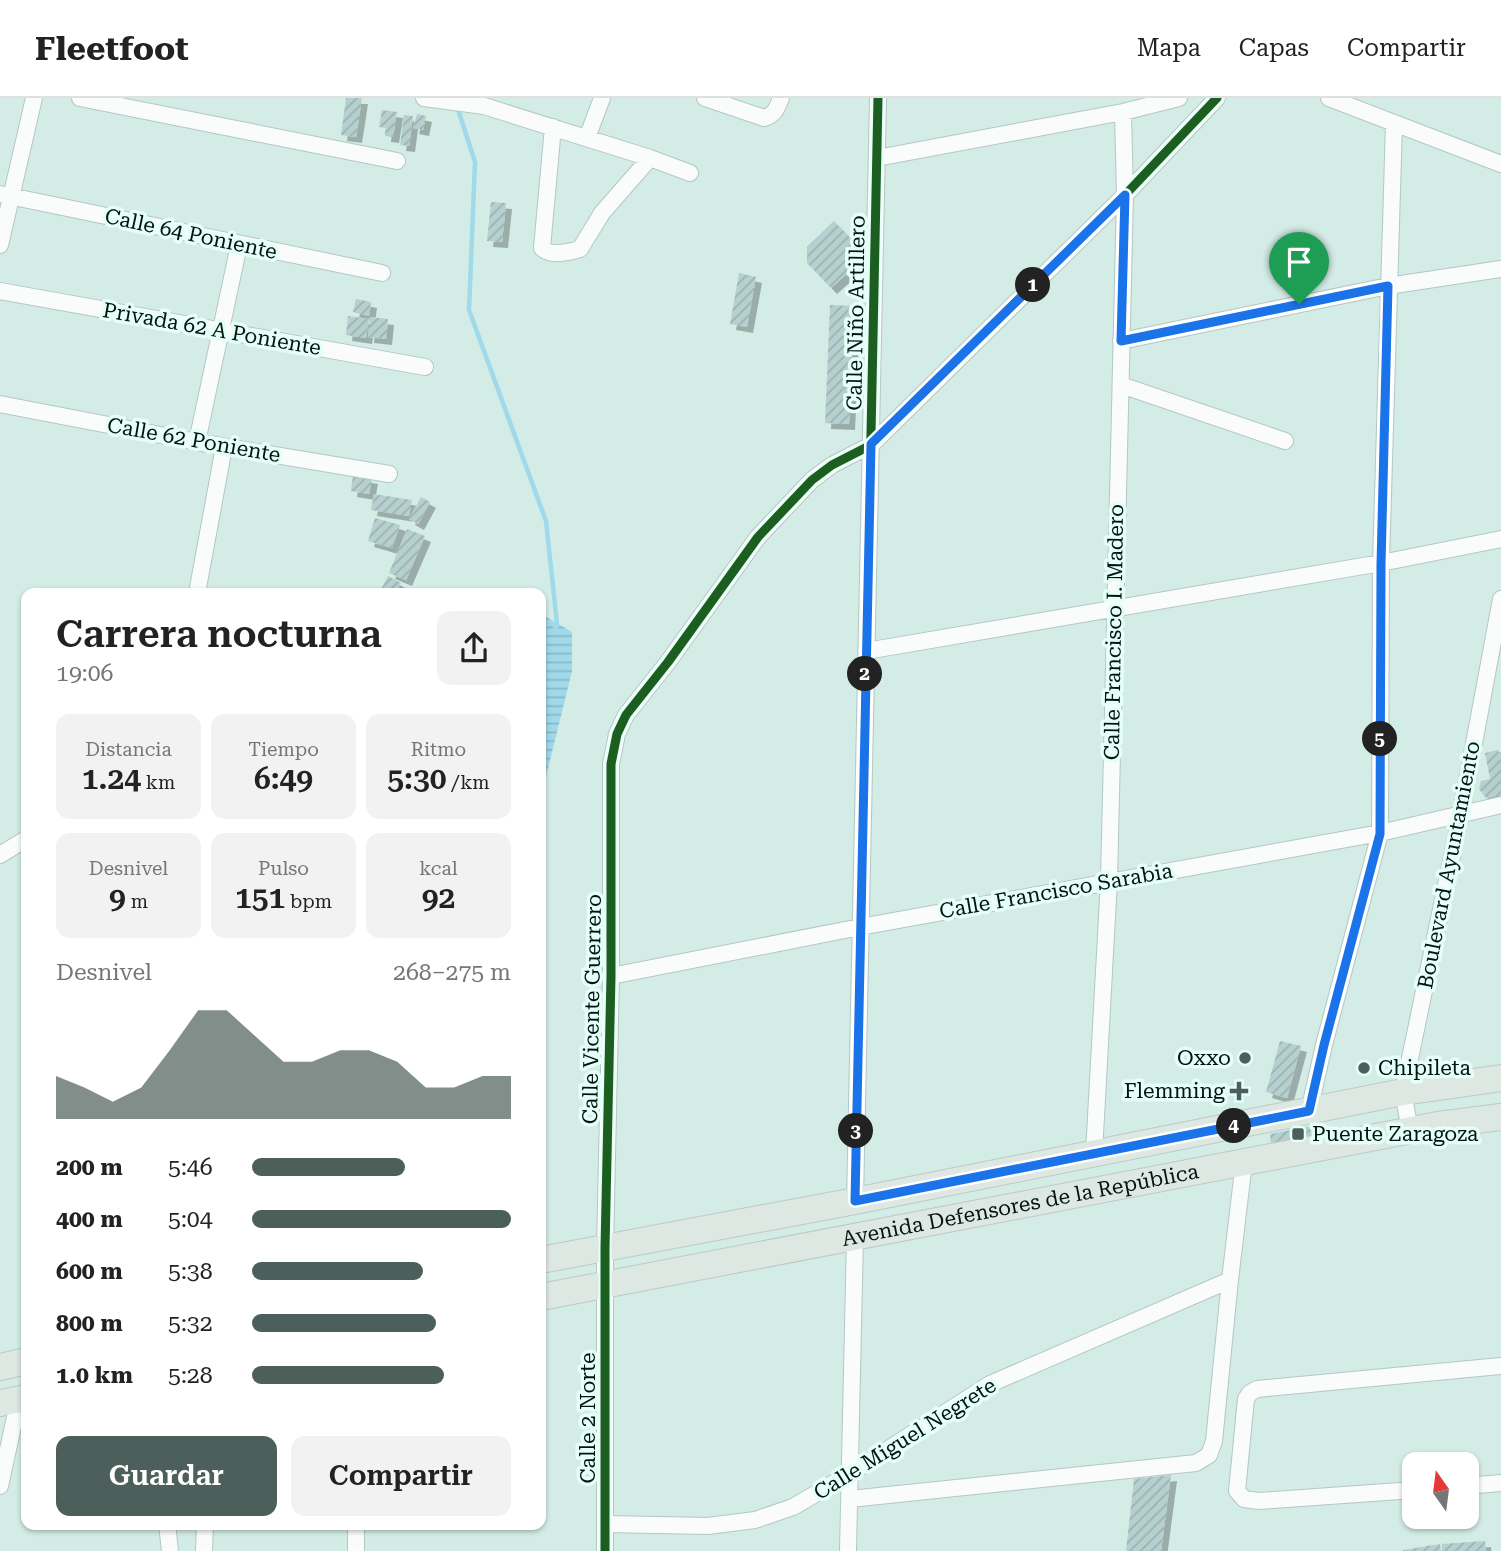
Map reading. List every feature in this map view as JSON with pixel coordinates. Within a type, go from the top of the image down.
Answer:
[{"type":"main road","name":"Avenida Defensores de la República","points":[[546,1259],[855,1201],[1403,1092],[1501,1078]]},
{"type":"main road","name":"Avenida Defensores de la República","points":[[546,1296],[1410,1130],[1501,1117]]},
{"type":"street","points":[[0,245],[5,196],[34,98]]},
{"type":"street","points":[[80,98],[397,161]]},
{"type":"street","points":[[424,98],[484,106],[690,173]]},
{"type":"street","points":[[587,138],[602,98]]},
{"type":"street","points":[[705,98],[764,118],[775,112],[781,98]]},
{"type":"street","name":"Calle Niño Artillero","points":[[855,1201],[878,98]]},
{"type":"street","points":[[877,158],[1179,98]]},
{"type":"street","points":[[871,444],[1125,195],[1217,98]]},
{"type":"street","points":[[1329,98],[1501,164]]},
{"type":"street","name":"Calle Francisco I. Madero","points":[[1094,1153],[1109,881],[1125,195],[1123,111]]},
{"type":"street","points":[[1309,1111],[1380,834],[1381,564],[1394,123]]},
{"type":"street","points":[[553,127],[542,248],[544,252],[580,249],[602,213],[650,158]]},
{"type":"street","name":"Calle 64 Poniente","points":[[5,196],[382,273]]},
{"type":"street","points":[[197,442],[239,244]]},
{"type":"street","points":[[1121,341],[1388,286],[1501,269]]},
{"type":"street","name":"Privada 62 A Poniente","points":[[0,291],[425,367]]},
{"type":"street","points":[[1121,385],[1284,441]]},
{"type":"street","name":"Calle 62 Poniente","points":[[0,404],[224,447],[389,474]]},
{"type":"street","name":"Calle Vicente Guerrero","points":[[605,1284],[611,976],[611,764],[617,734],[626,715],[758,537],[812,480],[832,465],[871,444]]},
{"type":"street","points":[[198,588],[224,447]]},
{"type":"street","points":[[866,651],[1381,564],[1501,539]]},
{"type":"street","name":"Boulevard Ayuntamiento","points":[[1410,1130],[1403,1092],[1461,813],[1501,599]]},
{"type":"street","name":"Calle Francisco Sarabia","points":[[611,976],[1109,881],[1380,834],[1501,805]]},
{"type":"street","points":[[0,855],[21,842]]},
{"type":"street","points":[[850,1499],[1196,1463],[1209,1455],[1214,1441],[1244,1162]]},
{"type":"street","points":[[848,1551],[855,1237]]},
{"type":"street","name":"Calle Miguel Negrete","points":[[605,1524],[708,1526],[755,1520],[793,1507],[849,1475],[990,1384],[1230,1280]]},
{"type":"street","name":"Calle 2 Norte","points":[[605,1284],[605,1551]]},
{"type":"street","points":[[1402,1491],[1259,1501],[1244,1499],[1237,1491],[1246,1399],[1257,1389],[1501,1366]]},
{"type":"street","points":[[0,1486],[15,1400]]},
{"type":"street","points":[[1479,1485],[1501,1483]]},
{"type":"street","points":[[168,1530],[170,1551]]},
{"type":"street","points":[[204,1551],[205,1530]]},
{"type":"street","points":[[356,1530],[356,1551]]},
{"type":"water","points":[[546,617],[572,632],[572,671],[546,777]]},
{"type":"building","points":[[346,98],[362,98],[356,137],[341,135]]},
{"type":"building","points":[[382,110],[397,112],[393,137],[385,136],[386,128],[379,127]]},
{"type":"building","points":[[417,114],[426,116],[423,130],[413,128]]},
{"type":"building","points":[[404,115],[413,116],[409,146],[400,145]]},
{"type":"building","points":[[491,202],[506,203],[502,242],[487,241]]},
{"type":"building","points":[[834,221],[852,240],[851,270],[831,288],[807,263],[807,247]]},
{"type":"building","points":[[739,273],[756,277],[747,327],[730,324]]},
{"type":"building","points":[[356,299],[371,302],[369,316],[353,312]]},
{"type":"building","points":[[830,305],[855,306],[849,424],[825,423]]},
{"type":"building","points":[[348,316],[369,319],[366,338],[346,335]]},
{"type":"building","points":[[370,317],[388,319],[386,339],[368,337]]},
{"type":"building","points":[[353,475],[372,478],[369,494],[351,491]]},
{"type":"building","points":[[374,494],[412,500],[409,516],[371,510]]},
{"type":"building","points":[[421,497],[430,502],[418,524],[409,519]]},
{"type":"building","points":[[375,518],[400,525],[392,548],[368,541]]},
{"type":"building","points":[[407,529],[425,536],[406,580],[389,573]]},
{"type":"building","points":[[388,576],[401,583],[398,588],[382,588]]},
{"type":"building","points":[[1498,750],[1501,752],[1501,795],[1486,798],[1479,789],[1481,781],[1490,779],[1485,753]]},
{"type":"building","points":[[1280,1041],[1301,1046],[1287,1098],[1266,1092]]},
{"type":"building","points":[[1322,1124],[1324,1132],[1271,1143],[1270,1134]]},
{"type":"building","points":[[1171,1475],[1161,1551],[1126,1551],[1134,1479]]},
{"type":"building","points":[[1485,1541],[1486,1551],[1442,1551],[1442,1544]]},
{"type":"building","points":[[1440,1544],[1441,1551],[1403,1551],[1403,1550]]},
{"type":"waterway","points":[[457,106],[475,162],[469,310],[546,521],[557,624],[555,629]]},
{"type":"cycle path","points":[[855,1201],[878,98]]},
{"type":"cycle path","points":[[605,1551],[605,1248],[611,976],[611,764],[617,734],[626,715],[668,662],[758,537],[812,480],[832,465],[871,445],[1125,195],[1217,98]]},
{"type":"place","name":"Oxxo","points":[[1245,1058]]},
{"type":"place","name":"Chipileta","points":[[1364,1068]]},
{"type":"place","name":"Flemming","points":[[1239,1091]]},
{"type":"place","name":"Puente Zaragoza","points":[[1298,1134]]},
{"type":"route","points":[[1125,195],[1121,341],[1299,304],[1388,286],[1381,564],[1380,834],[1309,1111],[855,1201],[871,444],[1125,195]]}]
